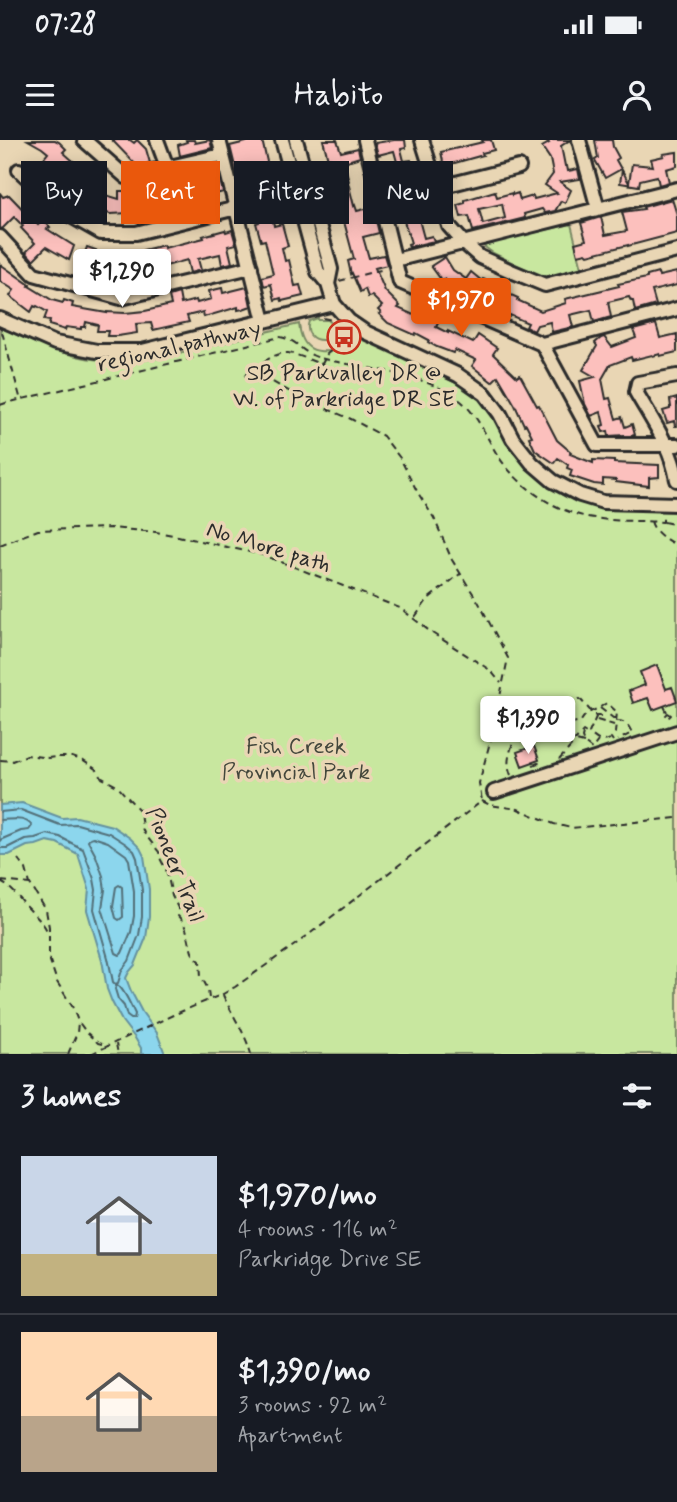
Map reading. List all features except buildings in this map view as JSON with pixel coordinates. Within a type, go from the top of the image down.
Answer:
[{"type":"street","points":[[84,140],[121,173]]},
{"type":"street","points":[[157,140],[165,161]]},
{"type":"street","points":[[219,140],[234,201]]},
{"type":"street","points":[[282,140],[287,161]]},
{"type":"street","points":[[296,140],[301,161]]},
{"type":"street","points":[[365,140],[401,282],[542,344],[597,445],[672,444]]},
{"type":"street","points":[[422,140],[428,161]]},
{"type":"street","points":[[579,140],[598,209]]},
{"type":"street","points":[[194,161],[222,155]]},
{"type":"street","points":[[453,184],[519,167]]},
{"type":"street","points":[[19,170],[64,212],[101,233],[136,233],[172,224]]},
{"type":"street","points":[[396,263],[677,189]]},
{"type":"street","points":[[240,224],[264,321]]},
{"type":"street","points":[[304,224],[318,272],[328,284],[334,304],[349,321],[365,332],[458,375],[485,394],[500,414],[513,439],[532,463],[553,481],[580,495],[603,502],[677,504]]},
{"type":"street","points":[[319,224],[331,268],[328,284]]},
{"type":"street","points":[[448,224],[480,257],[545,285],[677,251]]},
{"type":"street","points":[[0,237],[34,274],[121,298],[251,267]]},
{"type":"street","points":[[0,321],[55,343],[97,351],[142,351],[334,304]]},
{"type":"street","points":[[542,344],[677,309]]},
{"type":"street","points":[[677,376],[638,383],[636,392],[672,444],[677,481]]},
{"type":"street","points":[[494,792],[677,732]]},
{"type":"path","points":[[328,284],[396,263]]},
{"type":"path","points":[[319,319],[329,318],[346,332],[341,343],[330,352],[322,364],[283,353],[245,377],[269,380],[300,398],[351,419],[387,439],[434,518],[447,550],[508,658],[480,783],[482,801]]},
{"type":"path","points":[[0,321],[21,399]]},
{"type":"path","name":"regional pathway","points":[[0,405],[280,337],[292,340],[312,356],[397,373],[454,396],[479,422],[504,464],[527,486],[559,508],[597,519],[677,525]]},
{"type":"path","points":[[662,503],[663,522]]},
{"type":"path","points":[[651,521],[652,527],[677,547]]},
{"type":"path","name":"No More path","points":[[0,545],[44,530],[110,528],[156,532],[263,555],[401,608],[432,633],[490,670],[501,684]]},
{"type":"path","points":[[414,618],[428,599],[460,574]]},
{"type":"path","points":[[562,740],[556,705],[580,699],[596,720],[616,725]]},
{"type":"path","points":[[534,739],[527,729],[525,718],[567,728],[572,723],[581,722],[590,712],[605,703],[617,710],[615,733],[611,738],[598,741],[585,732]]},
{"type":"path","points":[[664,706],[667,713]]},
{"type":"path","points":[[599,708],[627,724],[632,733],[614,741],[611,738]]},
{"type":"path","points":[[593,715],[600,715],[602,721]]},
{"type":"path","points":[[556,773],[557,763],[596,720]]},
{"type":"path","points":[[572,740],[585,732]]},
{"type":"path","points":[[583,743],[585,732]]},
{"type":"path","points":[[572,740],[574,745]]},
{"type":"path","points":[[556,741],[577,741],[592,749],[598,741]]},
{"type":"path","points":[[513,743],[508,759],[514,786]]},
{"type":"path","points":[[574,745],[583,743]]},
{"type":"path","name":"Pioneer Trail","points":[[0,761],[12,761],[27,755],[82,760],[97,770],[102,778],[117,786],[138,808],[144,833],[159,852],[178,908],[178,916],[187,929],[194,956],[200,961],[201,976],[208,989],[209,1000]]},
{"type":"path","points":[[482,801],[490,805],[518,809],[571,828],[677,818]]},
{"type":"path","points":[[92,1054],[223,994],[299,942],[482,801]]},
{"type":"path","points":[[18,859],[26,869],[30,884],[46,910],[49,957],[54,975],[78,1021],[94,1041],[110,1047]]},
{"type":"path","points":[[0,881],[30,884]]},
{"type":"path","points":[[0,881],[14,891],[44,924],[48,934]]},
{"type":"path","points":[[223,994],[242,1029],[251,1054]]},
{"type":"path","points":[[68,1054],[77,1033],[78,1021]]},
{"type":"path","points":[[116,1043],[118,1054]]},
{"type":"green space","points":[[571,224],[582,268],[546,277],[493,253],[482,245]]},
{"type":"green space","points":[[318,318],[328,320],[336,327],[324,340],[316,339],[309,333],[309,321]]},
{"type":"green space","name":"Fish Creek Provincial Park","points":[[299,324],[303,340],[311,349],[340,350],[351,333],[418,363],[478,396],[492,411],[515,452],[528,468],[545,484],[566,497],[587,503],[677,510],[677,1054],[0,1054],[0,330],[5,328],[61,352],[96,360],[115,361],[158,358]]},
{"type":"water","points":[[22,803],[62,818],[77,817],[112,826],[140,848],[144,856],[149,889],[149,917],[146,938],[135,965],[126,978],[142,1012],[157,1033],[165,1054],[141,1054],[141,1048],[112,1002],[87,910],[89,889],[78,854],[47,841],[27,846],[9,855],[0,855],[0,805]]},
{"type":"place","name":"SB Parkvalley DR @ W. of Parkridge DR SE","points":[[344,337]]}]
